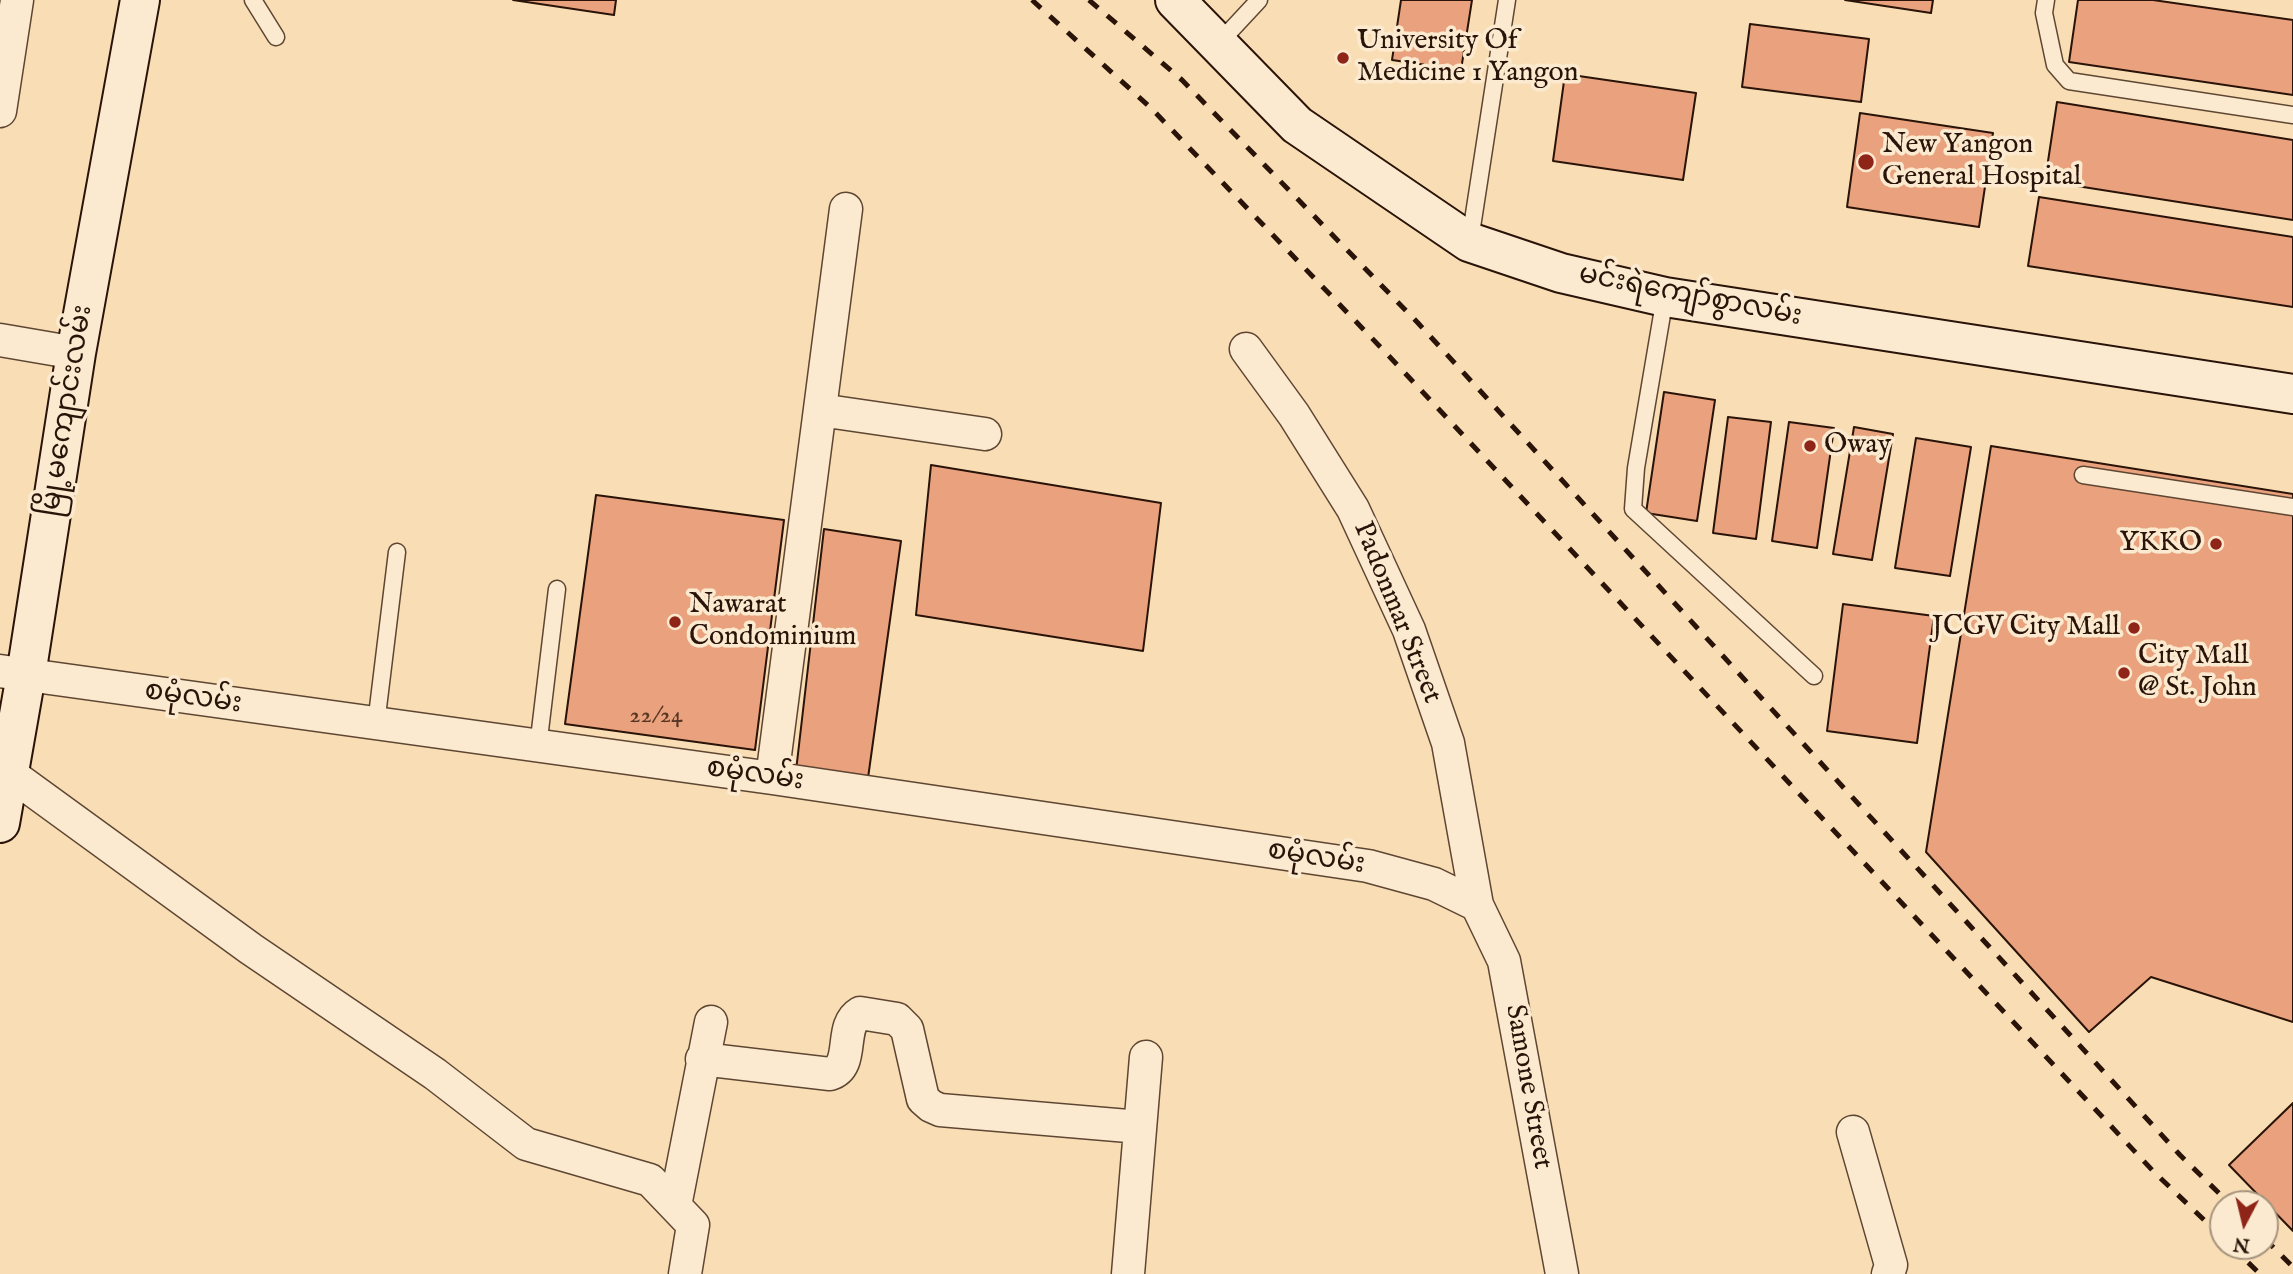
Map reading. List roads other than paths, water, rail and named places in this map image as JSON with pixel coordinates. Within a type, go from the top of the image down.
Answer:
[{"type":"main road","name":"မြို့မကျောင်းလမ်း","points":[[0,823],[9,773],[13,673],[76,353],[140,0]]},
{"type":"main road","name":"မင်းရဲကျော်စွာလမ်း","points":[[1175,0],[1297,125],[1469,242],[1561,273],[1665,297],[2293,394]]},
{"type":"street","points":[[0,111],[18,0]]},
{"type":"street","points":[[772,778],[846,209]]},
{"type":"street","points":[[0,340],[76,353]]},
{"type":"street","name":"Padonmar Street","points":[[1246,349],[1294,415],[1353,509],[1409,630],[1448,743],[1477,905]]},
{"type":"street","points":[[820,410],[985,435]]},
{"type":"street","name":"စမုံလမ်း","points":[[13,673],[772,778],[1367,866],[1434,884],[1477,905]]},
{"type":"street","points":[[9,773],[251,949],[435,1074],[526,1144],[650,1180],[693,1225],[685,1274]]},
{"type":"street","name":"Samone Street","points":[[1477,905],[1504,961],[1562,1274]]},
{"type":"street","points":[[702,1059],[830,1074],[842,1067],[851,1021],[860,1013],[897,1019],[903,1024],[907,1029],[923,1099],[940,1110],[1140,1127]]},
{"type":"street","points":[[675,1206],[711,1023]]},
{"type":"street","points":[[1128,1274],[1146,1057]]},
{"type":"street","points":[[1853,1132],[1891,1265],[1888,1274]]},
{"type":"lane","points":[[253,0],[276,37]]},
{"type":"lane","points":[[1219,43],[1259,0]]},
{"type":"lane","points":[[1469,242],[1507,0]]},
{"type":"lane","points":[[2046,0],[2044,13],[2055,65],[2068,81],[2293,115]]},
{"type":"lane","points":[[1665,297],[1636,468],[1633,509],[1814,676]]},
{"type":"lane","points":[[2083,475],[2293,507]]},
{"type":"lane","points":[[376,724],[397,552]]},
{"type":"lane","points":[[538,747],[557,589]]},
{"type":"railway","points":[[1032,0],[1151,108],[1388,355],[2154,1172],[2209,1225]]},
{"type":"railway","points":[[1089,0],[1182,80],[1418,323],[2180,1155],[2216,1190]]},
{"type":"railway","points":[[2279,1253],[2293,1267]]},
{"type":"railway","points":[[2246,1260],[2260,1274]]},
{"type":"place","name":"University Of Medicine 1 Yangon","points":[[1343,58]]},
{"type":"place","name":"New Yangon General Hospital","points":[[1866,162]]},
{"type":"place","name":"Oway","points":[[1810,446]]},
{"type":"place","name":"YKKO","points":[[2216,544]]},
{"type":"place","name":"Nawarat Condominium","points":[[675,622]]},
{"type":"place","name":"JCGV City Mall","points":[[2134,628]]},
{"type":"place","name":"City Mall @ St. John","points":[[2124,673]]}]
